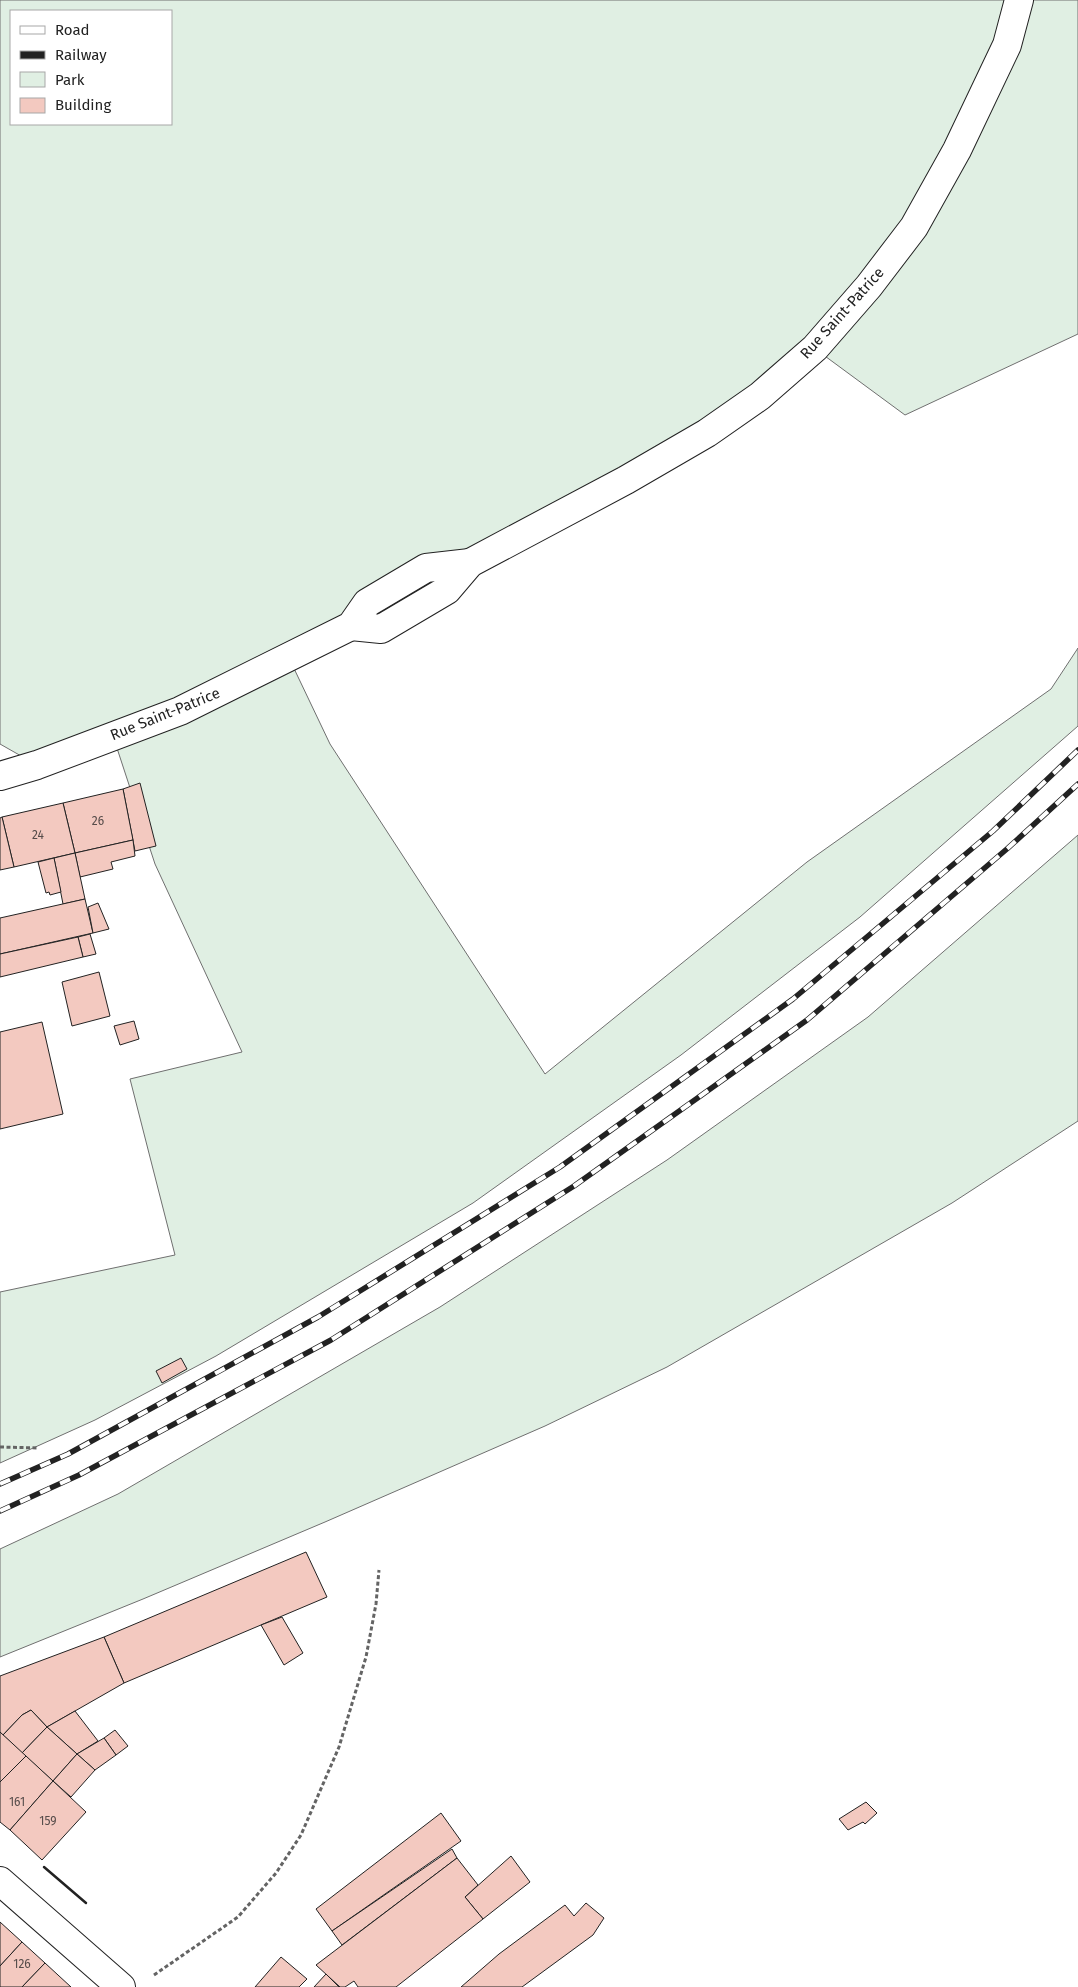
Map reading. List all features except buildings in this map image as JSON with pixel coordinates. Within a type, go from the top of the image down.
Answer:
[{"type":"street","name":"Rue Saint-Patrice","points":[[0,776],[37,765],[180,711],[351,626],[367,603],[426,568],[470,564],[626,480],[707,433],[760,396],[815,348],[869,286],[914,227],[957,150],[1007,45],[1018,0]]},
{"type":"street","points":[[0,1881],[121,1987]]},
{"type":"path","points":[[0,1447],[38,1448]]},
{"type":"path","points":[[152,1976],[238,1917],[276,1873],[301,1835],[339,1747],[366,1657],[380,1570]]},
{"type":"green space","points":[[0,0],[1078,0],[1078,334],[905,415],[814,348],[447,590],[289,658],[330,744],[545,1074],[807,862],[1051,689],[1078,648],[1078,726],[860,917],[681,1055],[473,1203],[216,1356],[95,1420],[0,1463],[0,1292],[175,1255],[130,1079],[242,1052],[155,864],[113,736],[37,765],[0,744]]},
{"type":"green space","points":[[1078,835],[1078,1121],[952,1203],[667,1367],[545,1426],[325,1522],[0,1657],[0,1549],[118,1494],[440,1307],[667,1160],[868,1017]]},
{"type":"railway","points":[[0,1484],[68,1454],[318,1317],[560,1167],[793,999],[993,831],[1078,750]]},
{"type":"railway","points":[[0,1511],[79,1475],[331,1340],[574,1186],[807,1020],[1008,848],[1078,784]]},
{"type":"wall","points":[[44,1867],[86,1903]]}]
